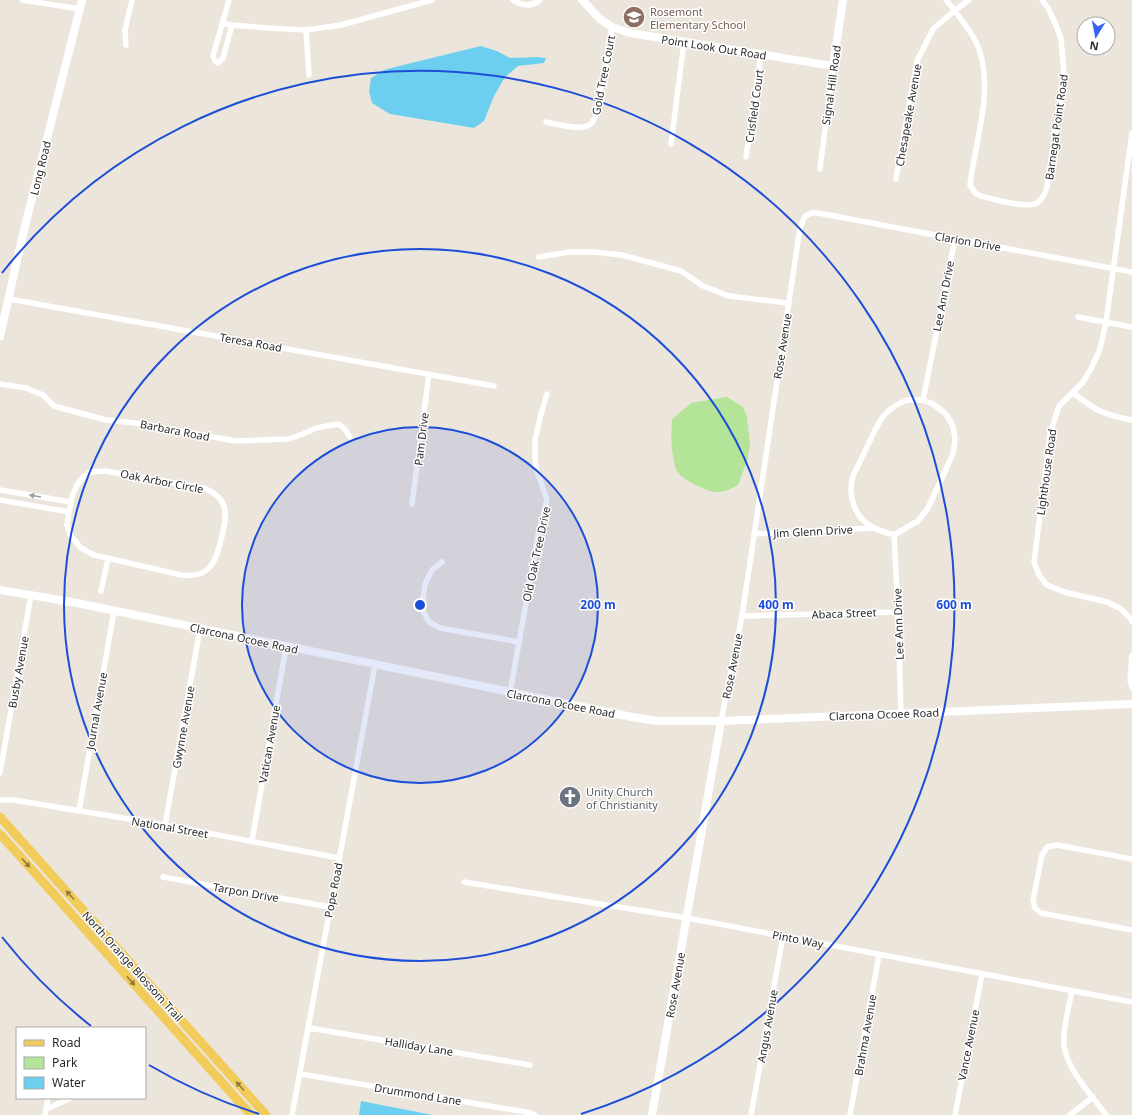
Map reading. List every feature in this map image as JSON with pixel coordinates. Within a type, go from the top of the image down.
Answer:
[{"type":"main road","name":"Long Road","points":[[0,336],[24,228],[82,0]]},
{"type":"main road","name":"Point Look Out Road","points":[[582,0],[600,19],[612,26],[641,35],[833,66]]},
{"type":"main road","name":"Signal Hill Road","points":[[833,66],[843,0]]},
{"type":"main road","name":"Clarcona Ocoee Road","points":[[0,590],[114,611],[510,693],[658,721],[721,721],[1132,704]]},
{"type":"main road","name":"Rose Avenue","points":[[652,1115],[721,721]]},
{"type":"main road","name":"North Orange Blossom Trail","points":[[0,817],[263,1111]]},
{"type":"main road","name":"North Orange Blossom Trail","points":[[0,834],[252,1115]]},
{"type":"main road","points":[[252,1115],[263,1111]]},
{"type":"street","points":[[22,0],[80,9]]},
{"type":"street","points":[[126,45],[124,30],[132,0]]},
{"type":"street","points":[[229,0],[213,56],[215,61],[218,63],[223,58],[232,25]]},
{"type":"street","points":[[222,23],[306,30],[341,25],[432,0]]},
{"type":"street","points":[[513,0],[519,4],[530,5],[540,0]]},
{"type":"street","points":[[946,0],[954,11]]},
{"type":"street","name":"Chesapeake Avenue","points":[[896,179],[917,61],[933,29],[954,11],[970,0]]},
{"type":"street","name":"Barnegat Point Road","points":[[954,11],[975,40],[983,62],[985,82],[983,105],[970,186],[975,193],[981,196],[1029,206],[1037,203],[1043,197],[1047,187],[1064,74],[1061,39],[1048,8],[1042,0]]},
{"type":"street","name":"Gold Tree Court","points":[[546,122],[578,128],[588,126],[593,121],[596,114],[612,26]]},
{"type":"street","points":[[306,30],[309,75]]},
{"type":"street","points":[[671,144],[684,42]]},
{"type":"street","name":"Crisfield Court","points":[[746,157],[761,54]]},
{"type":"street","name":"Signal Hill Road","points":[[820,170],[833,66]]},
{"type":"street","name":"Lighthouse Road","points":[[1132,133],[1112,268],[1106,322],[1100,349],[1083,382],[1059,406],[1050,434],[1034,562],[1039,575],[1047,585],[1064,592],[1108,602],[1121,608],[1132,620]]},
{"type":"street","name":"Clarion Drive","points":[[805,216],[812,213],[818,214],[1132,272]]},
{"type":"street","name":"Rose Avenue","points":[[721,721],[742,616],[788,303],[800,228],[805,216]]},
{"type":"street","name":"Lee Ann Drive","points":[[923,400],[955,239]]},
{"type":"street","points":[[539,257],[569,252],[593,252],[622,255],[681,271],[703,286],[729,296],[788,303]]},
{"type":"street","name":"Teresa Road","points":[[9,299],[494,386]]},
{"type":"street","points":[[1078,317],[1132,327]]},
{"type":"street","name":"Pam Drive","points":[[412,504],[429,374]]},
{"type":"street","name":"Barbara Road","points":[[0,384],[26,388],[43,395],[54,406],[106,420],[135,423],[236,441],[288,439],[316,428],[338,424],[344,428],[350,437]]},
{"type":"street","points":[[1073,393],[1090,406],[1104,413],[1132,420]]},
{"type":"street","name":"Old Oak Tree Drive","points":[[510,693],[538,535],[547,500],[536,468],[534,457],[535,440],[547,394]]},
{"type":"street","points":[[908,400],[923,400],[933,404],[946,414],[953,426],[955,439],[953,454],[928,508],[918,521],[894,535],[873,528],[859,516],[852,502],[851,488],[854,476],[880,420],[897,404],[908,400]]},
{"type":"street","name":"Oak Arbor Circle","points":[[105,471],[204,488],[214,492],[224,504],[226,518],[218,556],[209,569],[200,574],[191,576],[94,556],[81,548],[71,536],[67,525],[71,502],[77,485],[83,477],[90,472],[105,471]]},
{"type":"street","points":[[0,490],[71,502]]},
{"type":"street","points":[[0,500],[69,512]]},
{"type":"street","name":"Jim Glenn Drive","points":[[754,534],[873,528]]},
{"type":"street","name":"Lee Ann Drive","points":[[894,535],[901,713]]},
{"type":"street","points":[[101,591],[108,558]]},
{"type":"street","points":[[442,562],[432,570],[425,584],[423,611],[429,622],[440,628],[519,642]]},
{"type":"street","name":"Busby Avenue","points":[[0,773],[31,595]]},
{"type":"street","name":"Journal Avenue","points":[[79,811],[114,611]]},
{"type":"street","name":"Abaca Street","points":[[742,616],[898,612]]},
{"type":"street","name":"Gwynne Avenue","points":[[165,825],[200,629]]},
{"type":"street","name":"Vatican Avenue","points":[[252,841],[286,647]]},
{"type":"street","points":[[1132,655],[1130,680],[1132,686]]},
{"type":"street","name":"Pope Road","points":[[292,1115],[301,1074],[375,665]]},
{"type":"street","name":"National Street","points":[[0,800],[14,800],[165,825],[339,858]]},
{"type":"street","points":[[1132,859],[1057,845],[1047,847],[1042,856],[1033,900],[1035,908],[1041,913],[1132,930]]},
{"type":"street","name":"Tarpon Drive","points":[[163,877],[330,907]]},
{"type":"street","name":"Pinto Way","points":[[464,882],[687,918],[1132,1002]]},
{"type":"street","name":"Angus Avenue","points":[[751,1115],[783,936]]},
{"type":"street","points":[[112,960],[122,954]]},
{"type":"street","name":"Brahma Avenue","points":[[850,1115],[879,955]]},
{"type":"street","name":"Vance Avenue","points":[[955,1115],[982,974]]},
{"type":"street","points":[[1072,991],[1065,1028],[1064,1046],[1068,1060],[1077,1078],[1106,1115]]},
{"type":"street","name":"Halliday Lane","points":[[309,1028],[530,1065]]},
{"type":"street","name":"Drummond Lane","points":[[301,1074],[531,1112],[535,1115]]},
{"type":"street","points":[[1070,1115],[1093,1097]]},
{"type":"street","points":[[45,1112],[48,1099]]},
{"type":"street","points":[[45,1112],[69,1099]]},
{"type":"green space","points":[[727,397],[743,407],[747,416],[750,445],[747,461],[738,485],[724,491],[715,492],[688,481],[676,470],[671,436],[672,419],[691,403]]},
{"type":"water","points":[[481,46],[497,51],[510,58],[546,58],[544,63],[518,66],[505,77],[494,96],[484,121],[474,128],[390,114],[372,103],[369,91],[371,78],[384,70]]},
{"type":"water","points":[[361,1101],[433,1115],[359,1115]]},
{"type":"place","name":"Rosemont Elementary School","points":[[634,17]]},
{"type":"place","name":"Unity Church of Christianity","points":[[570,797]]}]
